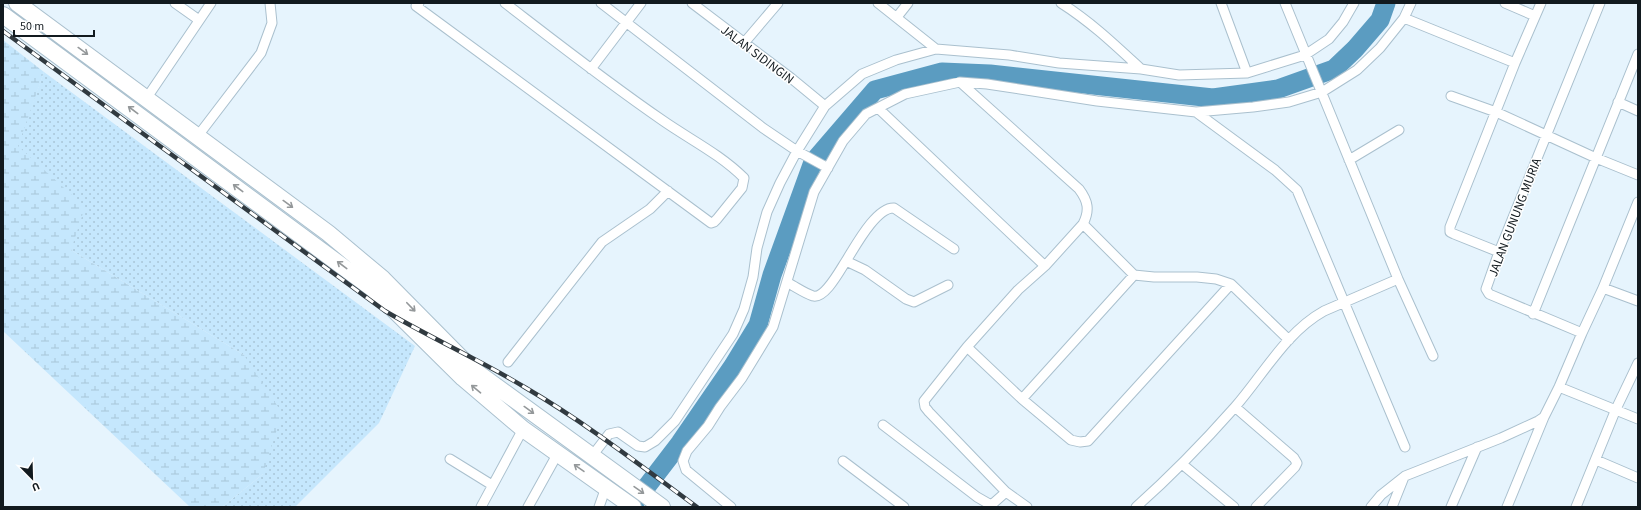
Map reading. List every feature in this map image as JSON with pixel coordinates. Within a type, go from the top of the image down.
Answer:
[{"type":"highway","points":[[633,507],[523,429],[463,378],[378,284],[328,233],[19,4],[6,17],[378,284],[471,368],[660,506]]},
{"type":"street","points":[[175,3],[199,20]]},
{"type":"street","points":[[146,99],[211,3]]},
{"type":"street","points":[[197,137],[261,53],[272,23],[270,3]]},
{"type":"street","points":[[419,3],[416,6],[711,223],[714,222],[742,188],[744,178],[732,166],[662,120],[591,69],[505,3]]},
{"type":"street","points":[[602,3],[763,128],[799,152],[826,167]]},
{"type":"street","points":[[591,69],[642,3]]},
{"type":"street","name":"JALAN SIDINGIN","points":[[692,3],[791,78],[824,106]]},
{"type":"street","points":[[702,10],[708,3]]},
{"type":"street","points":[[744,43],[778,3]]},
{"type":"street","points":[[878,3],[936,49]]},
{"type":"street","points":[[897,17],[908,3]]},
{"type":"street","points":[[1061,3],[1100,31],[1141,69]]},
{"type":"street","points":[[1220,3],[1247,73]]},
{"type":"street","points":[[1285,3],[1398,279],[1433,356]]},
{"type":"street","points":[[592,456],[609,434],[618,432],[638,446],[645,447],[655,441],[675,421],[733,334],[744,309],[753,277],[757,248],[767,212],[780,183],[824,106],[862,74],[896,60],[936,49],[1009,55],[1059,63],[1141,69],[1178,75],[1247,73],[1307,58],[1329,39],[1343,22],[1354,3]]},
{"type":"street","points":[[731,507],[686,470],[683,461],[687,451],[708,426],[742,378],[773,327],[788,283],[814,192],[826,167],[843,141],[854,126],[866,114],[904,94],[960,82],[988,84],[1097,101],[1196,112],[1289,102],[1321,90],[1357,70],[1380,48],[1404,18],[1411,3]]},
{"type":"street","points":[[1505,3],[1535,16]]},
{"type":"street","points":[[1499,252],[1450,232],[1450,227],[1515,63],[1541,3]]},
{"type":"street","name":"JALAN GUNUNG MURIA","points":[[1582,333],[1533,314],[1489,294],[1486,289],[1499,252],[1546,134],[1600,3]]},
{"type":"street","points":[[1404,18],[1515,63]]},
{"type":"street","points":[[1533,314],[1638,54]]},
{"type":"street","points":[[960,82],[1079,189],[1086,198],[1088,205],[1086,218],[1083,224],[1045,266],[1018,290],[967,347],[924,401],[925,407],[1006,492],[1027,507]]},
{"type":"street","points":[[1451,96],[1496,112],[1596,158],[1638,175]]},
{"type":"street","points":[[1618,102],[1638,111]]},
{"type":"street","points":[[878,108],[1045,266]]},
{"type":"street","points":[[1196,112],[1275,170],[1297,190],[1405,447]]},
{"type":"street","points":[[1350,160],[1399,130]]},
{"type":"street","points":[[508,362],[602,242],[641,216],[668,191]]},
{"type":"street","points":[[1507,507],[1544,417],[1603,288],[1638,202]]},
{"type":"street","points":[[788,283],[815,296],[821,295],[826,291],[858,240],[877,217],[882,212],[890,208],[894,208],[954,249]]},
{"type":"street","points":[[1083,224],[1134,275],[1154,277],[1197,277],[1216,279],[1231,284],[1289,340]]},
{"type":"street","points":[[846,261],[865,270],[906,299],[914,302],[948,285]]},
{"type":"street","points":[[1022,399],[1134,275]]},
{"type":"street","points":[[1136,507],[1182,464],[1234,407],[1289,340],[1313,317],[1344,301],[1398,279]]},
{"type":"street","points":[[967,347],[1022,399],[1071,440],[1080,442],[1088,441],[1231,284]]},
{"type":"street","points":[[1603,288],[1638,301]]},
{"type":"street","points":[[1576,507],[1616,409],[1638,364]]},
{"type":"street","points":[[1559,387],[1638,419]]},
{"type":"street","points":[[1234,407],[1297,462],[1295,467],[1256,507]]},
{"type":"street","points":[[1371,507],[1381,495],[1405,476],[1501,438],[1544,417]]},
{"type":"street","points":[[883,425],[990,506],[1006,492]]},
{"type":"street","points":[[481,507],[523,429]]},
{"type":"street","points":[[1451,507],[1477,447]]},
{"type":"street","points":[[528,507],[558,453]]},
{"type":"street","points":[[450,459],[492,485]]},
{"type":"street","points":[[1596,460],[1638,478]]},
{"type":"street","points":[[843,461],[904,507]]},
{"type":"street","points":[[1182,464],[1234,507]]},
{"type":"street","points":[[1392,507],[1405,476]]},
{"type":"street","points":[[599,507],[608,489]]},
{"type":"green space","points":[[3,40],[44,72],[18,146],[85,207],[71,250],[244,355],[282,413],[263,474],[222,507],[190,507],[3,331]]},
{"type":"green space","points":[[44,72],[415,346],[379,423],[295,507],[222,507],[263,474],[244,355],[71,250],[17,146]]},
{"type":"waterway","points":[[631,507],[680,443],[733,366],[758,325],[772,275],[813,162],[875,90],[942,72],[990,74],[1213,98],[1278,89],[1334,69],[1355,49],[1380,20],[1386,3]]},
{"type":"railway","points":[[3,31],[385,311],[491,368],[548,401],[613,445],[697,507]]}]
